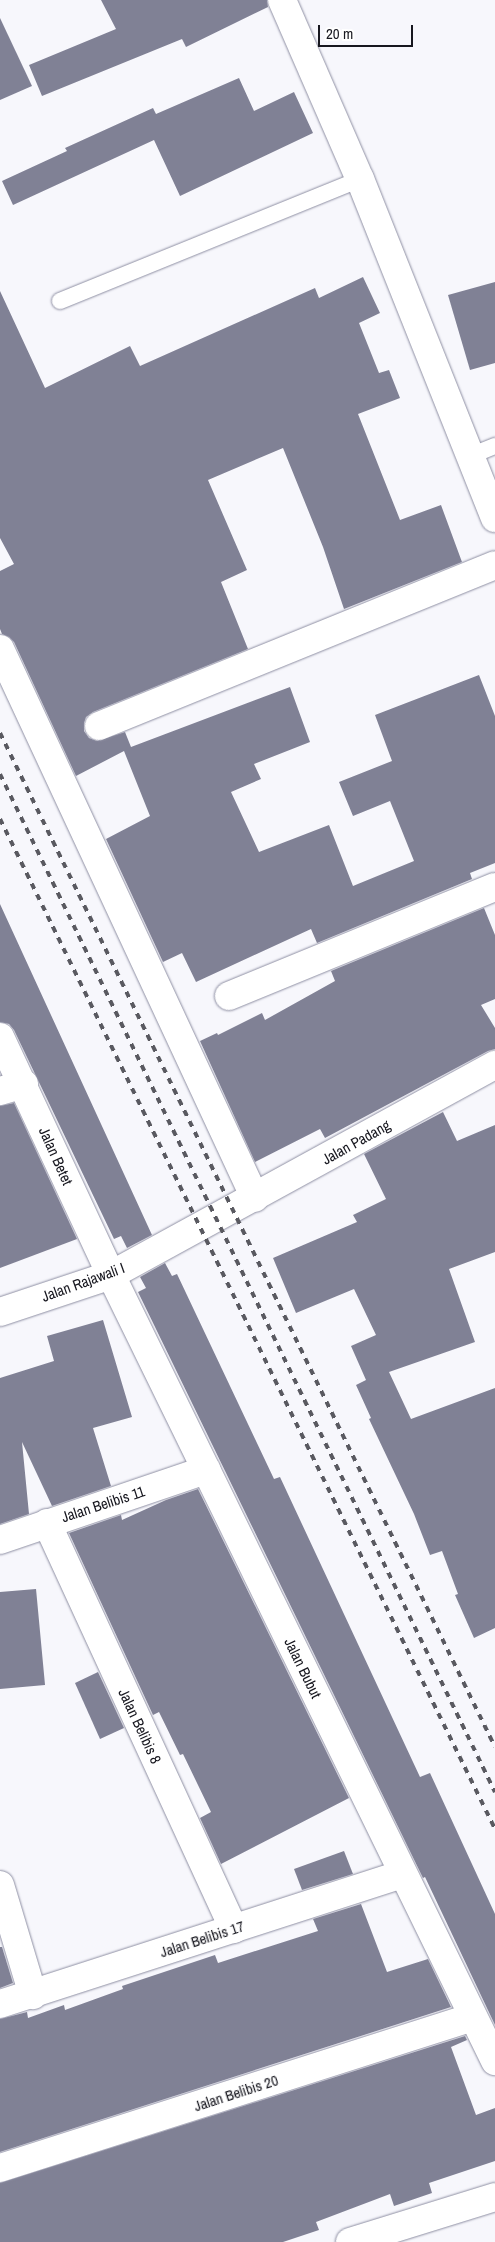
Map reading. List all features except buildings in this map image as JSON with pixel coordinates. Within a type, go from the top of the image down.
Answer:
[{"type":"street","points":[[282,0],[360,179],[495,518]]},
{"type":"street","points":[[99,726],[495,565]]},
{"type":"street","points":[[0,649],[255,1198]]},
{"type":"street","points":[[229,996],[495,887]]},
{"type":"street","name":"Jalan Betet","points":[[0,1037],[12,1088],[110,1276]]},
{"type":"street","name":"Jalan Padang","points":[[217,1219],[495,1065]]},
{"type":"street","name":"Jalan Rajawali I","points":[[0,1312],[110,1276],[217,1219]]},
{"type":"street","name":"Jalan Bubut","points":[[110,1276],[495,2062]]},
{"type":"street","name":"Jalan Belibis 11","points":[[0,1540],[206,1470]]},
{"type":"street","name":"Jalan Belibis 8","points":[[47,1523],[234,1929]]},
{"type":"street","name":"Jalan Belibis 17","points":[[0,2004],[403,1874]]},
{"type":"street","points":[[0,1885],[33,1994]]},
{"type":"street","name":"Jalan Belibis 20","points":[[0,2168],[472,2017]]},
{"type":"street","points":[[350,2242],[495,2197]]},
{"type":"lane","points":[[60,302],[360,179]]},
{"type":"lane","points":[[470,456],[495,446]]},
{"type":"railway","points":[[0,733],[495,1747]]},
{"type":"railway","points":[[0,774],[495,1792]]},
{"type":"railway","points":[[0,819],[495,1829]]}]
